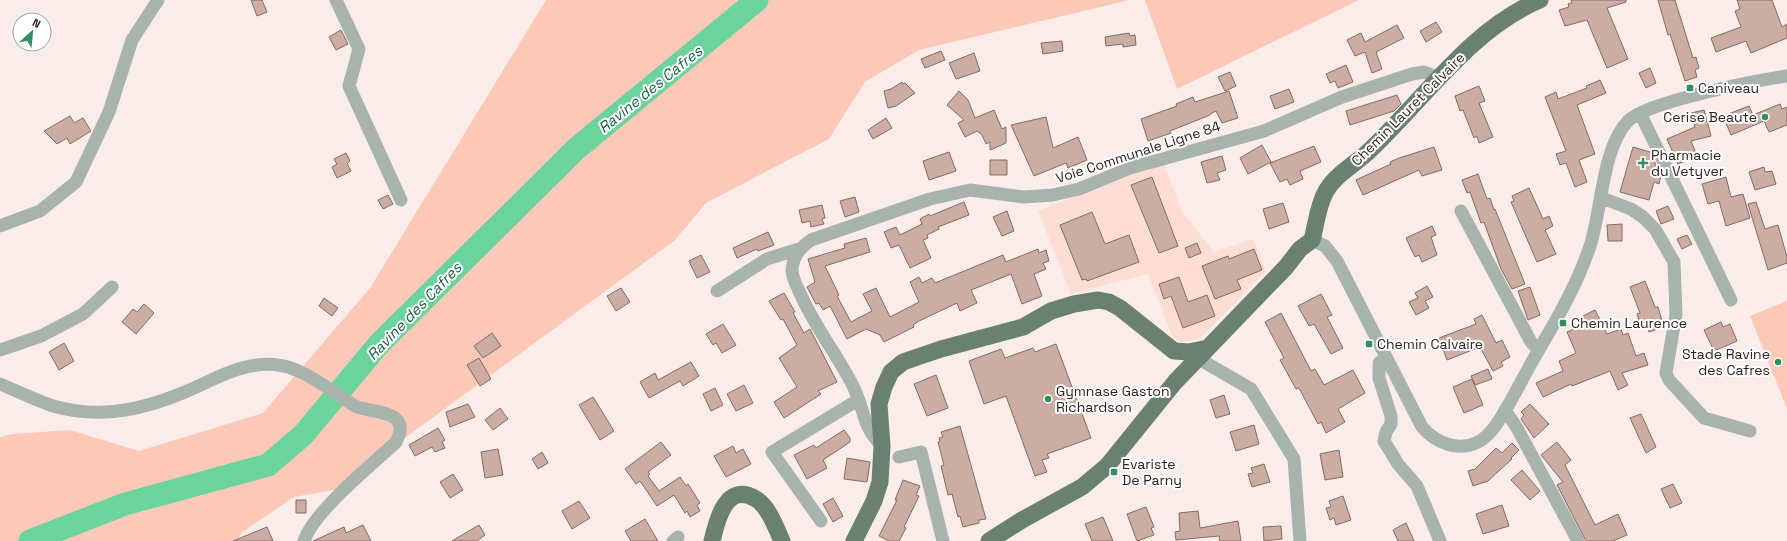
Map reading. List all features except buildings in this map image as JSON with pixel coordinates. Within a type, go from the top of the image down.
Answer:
[{"type":"main road","name":"Chemin Lauret Calvaire","points":[[1312,240],[1326,192],[1334,179],[1368,152],[1437,78],[1482,37],[1508,18],[1540,0]]},
{"type":"main road","points":[[989,541],[1022,520],[1082,488],[1107,466],[1175,382],[1286,267],[1300,248],[1312,240]]},
{"type":"main road","points":[[854,541],[874,501],[880,482],[882,446],[879,404],[884,387],[891,372],[903,362],[941,349],[1023,327],[1052,311],[1087,306],[1098,300],[1109,302],[1120,308],[1174,350],[1204,352]]},
{"type":"main road","points":[[1174,350],[1179,363],[1179,372],[1175,382]]},
{"type":"main road","points":[[712,541],[717,521],[724,505],[733,497],[744,495],[757,499],[770,515],[782,541]]},
{"type":"street","points":[[0,226],[40,211],[76,182],[109,112],[132,40],[158,0]]},
{"type":"street","points":[[336,0],[359,49],[349,86],[401,200]]},
{"type":"street","name":"Voie Communale Ligne 84","points":[[717,291],[767,259],[799,249],[811,240],[837,230],[930,199],[970,190],[1024,197],[1053,195],[1079,189],[1130,168],[1264,130],[1342,97],[1412,74],[1424,72],[1437,78]]},
{"type":"street","points":[[1312,240],[1325,246],[1337,261],[1422,427],[1430,436],[1443,443],[1458,446],[1479,441],[1488,435],[1505,410],[1539,350],[1584,262],[1594,233],[1609,157],[1620,132],[1629,119],[1640,113],[1691,97],[1752,81],[1787,76]]},
{"type":"street","points":[[1640,113],[1731,300]]},
{"type":"street","points":[[1602,198],[1631,210],[1643,217],[1655,229],[1674,262],[1676,314],[1666,373],[1669,380],[1704,418],[1750,431]]},
{"type":"street","points":[[1461,211],[1531,342],[1539,350]]},
{"type":"street","points":[[799,249],[795,257],[792,271],[797,287],[808,312],[854,388],[872,436],[882,446]]},
{"type":"street","points":[[0,350],[41,336],[83,314],[112,287]]},
{"type":"street","points":[[1204,352],[1206,363],[1250,389],[1294,459],[1300,541]]},
{"type":"street","points":[[1385,357],[1379,363],[1379,378],[1391,416],[1391,424],[1386,432],[1384,441],[1398,464],[1417,486],[1440,541]]},
{"type":"street","points":[[0,384],[53,406],[79,411],[112,413],[166,401],[236,368],[258,364],[279,364],[300,371],[355,406],[362,409],[384,412],[394,417],[399,425],[400,435],[396,442],[320,514],[308,530],[304,541]]},
{"type":"street","points":[[821,521],[772,452],[858,400]]},
{"type":"street","points":[[1505,410],[1517,428],[1578,541]]},
{"type":"street","points":[[899,456],[921,452],[943,541]]},
{"type":"shaded area","points":[[546,0],[1130,0],[919,50],[865,82],[829,139],[706,203],[674,241],[334,490],[294,497],[241,533],[238,541],[0,541],[0,437],[13,434],[70,430],[139,451],[263,413],[370,288]]},
{"type":"shaded area","points":[[1145,0],[1359,0],[1177,89]]},
{"type":"shaded area","points":[[1163,162],[1182,211],[1214,252],[1253,239],[1266,271],[1202,337],[1180,342],[1173,338],[1148,274],[1071,294],[1038,211]]},
{"type":"shaded area","name":"Stade Ravine des Cafres","points":[[1787,301],[1787,409],[1750,316]]},
{"type":"waterway","name":"Ravine des Cafres","points":[[30,541],[125,504],[268,465],[303,435],[379,344],[576,149],[757,0]]},
{"type":"place","name":"Caniveau","points":[[1690,88]]},
{"type":"place","name":"Cerise Beaute","points":[[1765,117]]},
{"type":"place","name":"Pharmacie du Vetyver","points":[[1643,163]]},
{"type":"place","name":"Chemin Laurence","points":[[1563,323]]},
{"type":"place","name":"Chemin Calvaire","points":[[1369,344]]},
{"type":"place","name":"Stade Ravine des Cafres","points":[[1778,362]]},
{"type":"place","name":"Gymnase Gaston Richardson","points":[[1048,399]]},
{"type":"place","name":"Evariste De Parny","points":[[1114,472]]}]
